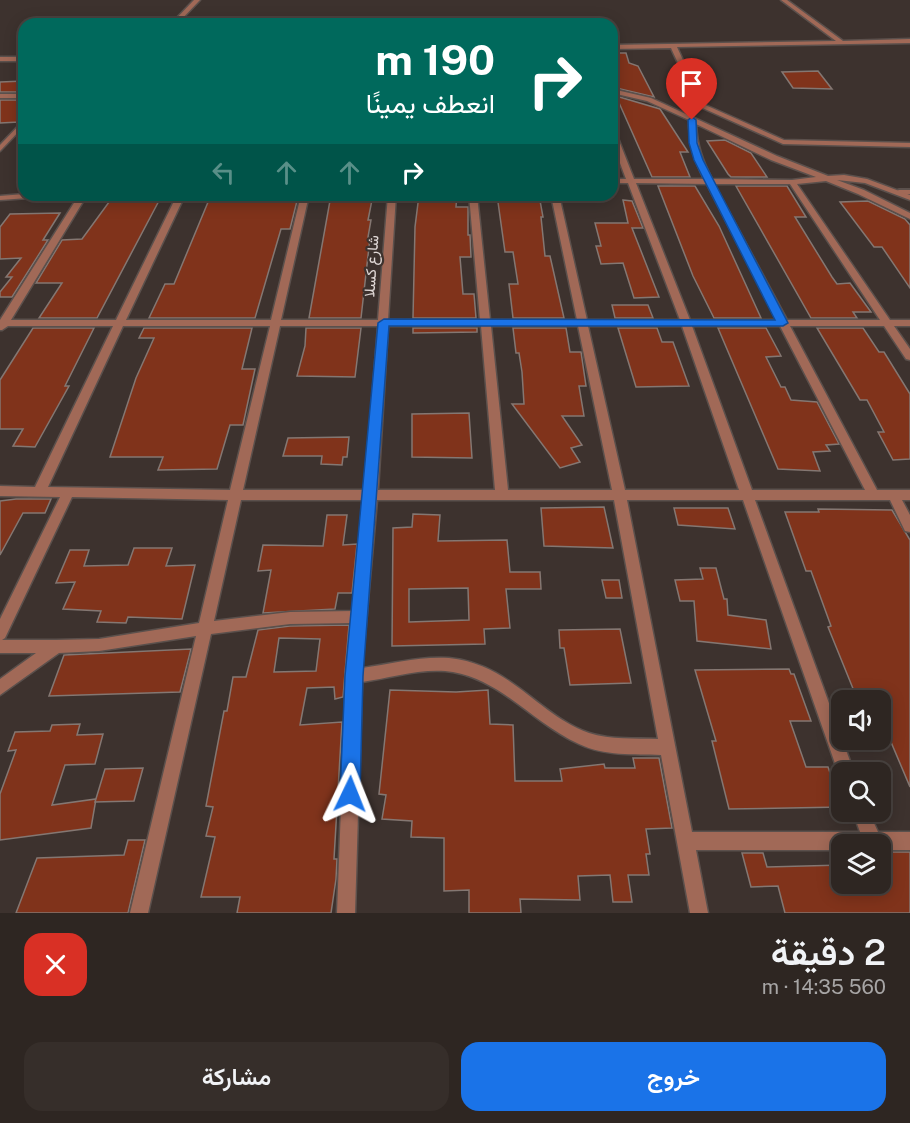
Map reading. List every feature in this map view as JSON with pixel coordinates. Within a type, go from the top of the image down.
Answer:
[{"type":"street","points":[[180,18],[197,0]]},
{"type":"street","points":[[784,0],[840,41]]},
{"type":"street","points":[[618,47],[910,41]]},
{"type":"street","points":[[673,45],[700,105],[771,139],[810,145],[910,145]]},
{"type":"street","points":[[0,59],[18,58]]},
{"type":"street","points":[[618,92],[643,96],[774,158],[910,216]]},
{"type":"street","points":[[0,96],[18,96]]},
{"type":"street","points":[[692,120],[693,143],[698,160],[874,496]]},
{"type":"street","points":[[0,149],[18,129]]},
{"type":"street","points":[[0,136],[12,136]]},
{"type":"street","points":[[618,147],[686,323],[842,762]]},
{"type":"street","points":[[618,181],[792,182],[825,178],[855,178],[899,192],[910,198]]},
{"type":"street","points":[[792,182],[910,357]]},
{"type":"street","points":[[1,199],[18,197]]},
{"type":"street","points":[[2,326],[79,201]]},
{"type":"street","points":[[39,492],[178,201]]},
{"type":"street","points":[[139,913],[304,201]]},
{"type":"street","name":"شارع كسلا","points":[[346,913],[354,676],[371,496],[392,201]]},
{"type":"street","points":[[474,201],[502,495]]},
{"type":"street","points":[[556,201],[620,497],[699,913]]},
{"type":"street","points":[[2,326],[121,323],[910,323]]},
{"type":"street","points":[[0,491],[371,496],[910,495]]},
{"type":"street","points":[[0,634],[68,493]]},
{"type":"street","points":[[894,496],[910,527]]},
{"type":"street","points":[[0,646],[99,645],[206,628],[290,618],[360,617]]},
{"type":"street","points":[[0,688],[56,646]]},
{"type":"street","points":[[354,676],[448,665],[483,673],[510,686],[547,716],[587,740],[667,748]]},
{"type":"street","points":[[686,841],[831,840]]},
{"type":"street","points":[[891,840],[910,841]]},
{"type":"lane","points":[[899,192],[910,192]]},
{"type":"building","points":[[618,53],[626,53],[629,63],[638,66],[654,97],[618,88]]},
{"type":"building","points":[[818,71],[832,89],[793,88],[782,72]]},
{"type":"building","points":[[18,81],[18,92],[0,92],[0,82]]},
{"type":"building","points":[[618,97],[660,109],[688,152],[680,152],[690,177],[652,177]]},
{"type":"building","points":[[0,100],[18,100],[18,122],[0,123]]},
{"type":"building","points":[[725,140],[751,153],[767,177],[731,177],[707,141]]},
{"type":"building","points":[[658,186],[695,186],[719,226],[761,318],[714,318],[693,276]]},
{"type":"building","points":[[736,186],[787,186],[806,217],[795,217],[832,277],[837,284],[850,283],[871,312],[853,312],[857,318],[811,318]]},
{"type":"building","points":[[623,200],[632,201],[643,228],[632,228],[659,297],[634,298],[623,263],[601,264],[596,246],[601,246],[595,223],[628,223]]},
{"type":"building","points":[[110,201],[159,201],[97,318],[39,318],[62,283],[36,283],[62,240],[82,239]]},
{"type":"building","points":[[209,201],[297,201],[290,229],[281,229],[255,318],[149,318],[165,284],[174,284]]},
{"type":"building","points":[[330,201],[372,201],[368,220],[371,220],[368,237],[370,238],[361,318],[309,318]]},
{"type":"building","points":[[418,201],[456,201],[456,207],[468,207],[471,257],[460,257],[463,294],[474,294],[476,318],[413,318],[415,227]]},
{"type":"building","points":[[498,201],[540,201],[545,256],[550,256],[564,318],[513,318],[509,284],[518,284],[513,252],[505,252]]},
{"type":"building","points":[[868,201],[905,219],[910,225],[910,288],[882,247],[874,247],[840,202]]},
{"type":"building","points":[[60,213],[43,240],[48,240],[12,297],[0,297],[0,292],[12,277],[6,277],[21,258],[0,259],[0,227],[10,214]]},
{"type":"building","points":[[612,305],[648,305],[653,318],[615,318]]},
{"type":"building","points":[[33,328],[94,328],[65,386],[69,386],[35,447],[13,446],[23,429],[0,429],[0,380]]},
{"type":"building","points":[[144,328],[252,328],[242,369],[255,369],[243,425],[230,425],[217,469],[158,470],[163,457],[110,457],[136,378],[154,338],[139,338]]},
{"type":"building","points":[[306,328],[361,328],[355,377],[297,376],[305,346]]},
{"type":"building","points":[[413,328],[477,328],[477,332],[413,333]]},
{"type":"building","points":[[513,328],[566,328],[570,352],[581,352],[586,386],[579,386],[584,416],[562,416],[582,445],[571,448],[580,462],[560,468],[512,404],[524,404],[522,372],[519,353],[516,353]]},
{"type":"building","points":[[618,328],[657,328],[662,342],[673,342],[689,386],[636,387]]},
{"type":"building","points":[[718,328],[766,328],[781,356],[766,357],[781,387],[785,387],[791,400],[817,402],[839,444],[826,445],[830,451],[813,452],[820,471],[778,469]]},
{"type":"building","points":[[817,328],[863,328],[879,352],[884,352],[910,394],[910,459],[893,460],[878,432],[884,432],[867,400],[860,400]]},
{"type":"building","points":[[469,413],[472,458],[412,457],[412,414]]},
{"type":"building","points":[[349,437],[347,457],[343,457],[342,465],[321,464],[322,456],[283,456],[288,438]]},
{"type":"building","points":[[51,499],[45,513],[23,513],[0,555],[0,501]]},
{"type":"building","points":[[604,507],[613,548],[544,546],[541,508]]},
{"type":"building","points":[[674,508],[728,508],[735,529],[678,525]]},
{"type":"building","points":[[818,509],[892,510],[910,540],[910,787],[891,742],[891,690],[854,690],[828,627],[831,626],[811,571],[806,571],[785,512],[819,512]]},
{"type":"building","points":[[413,514],[440,515],[438,541],[507,540],[510,572],[540,572],[541,589],[506,589],[510,628],[484,629],[485,644],[392,646],[393,528],[412,527]],"holes":[[[468,588],[469,620],[409,622],[409,589]]]},
{"type":"building","points":[[327,515],[347,515],[343,545],[357,544],[352,593],[338,593],[335,609],[263,613],[271,570],[258,571],[263,545],[323,546]]},
{"type":"building","points":[[134,548],[172,548],[166,566],[195,565],[182,619],[128,617],[126,623],[97,622],[101,611],[63,609],[75,582],[56,583],[70,550],[89,550],[84,566],[128,565]]},
{"type":"building","points":[[700,568],[716,568],[724,599],[727,599],[728,615],[766,620],[771,649],[697,641],[694,601],[680,601],[675,580],[703,579]]},
{"type":"building","points":[[602,580],[619,580],[622,598],[606,598]]},
{"type":"building","points":[[349,625],[343,697],[335,699],[334,687],[307,688],[300,725],[342,722],[334,859],[337,859],[336,879],[331,913],[237,913],[240,897],[201,897],[215,837],[206,836],[213,807],[206,806],[224,711],[227,711],[233,677],[246,677],[258,630],[290,626]],"holes":[[[279,638],[320,639],[316,671],[274,672]]]},
{"type":"building","points":[[620,629],[631,683],[570,685],[564,648],[560,648],[559,630]]},
{"type":"building","points":[[191,649],[180,692],[49,696],[64,655]]},
{"type":"building","points":[[789,669],[791,674],[794,674],[811,721],[790,721],[806,767],[828,767],[831,776],[831,807],[729,809],[712,741],[716,741],[695,670]]},
{"type":"building","points":[[390,690],[456,692],[488,690],[490,724],[513,725],[515,781],[562,781],[560,769],[604,764],[605,768],[635,768],[633,758],[659,758],[672,828],[646,829],[650,854],[646,854],[649,875],[628,875],[632,902],[613,902],[610,875],[578,876],[580,900],[520,899],[521,913],[469,913],[469,890],[444,891],[444,838],[411,837],[412,821],[382,819],[386,795],[379,794]]},
{"type":"building","points":[[80,724],[77,735],[103,734],[95,764],[65,765],[52,805],[96,799],[91,828],[0,840],[0,794],[16,750],[8,751],[15,732],[50,731],[52,725]]},
{"type":"building","points":[[143,768],[134,801],[95,802],[105,769]]},
{"type":"building","points":[[128,840],[145,840],[128,913],[16,913],[37,858],[124,855]]},
{"type":"building","points":[[891,852],[910,852],[910,913],[785,913],[778,886],[751,887],[742,853],[763,853],[767,867],[831,865],[831,894],[891,894]]},
{"type":"route","points":[[350,794],[354,676],[384,323],[783,323],[698,160],[693,143],[692,120]]}]
